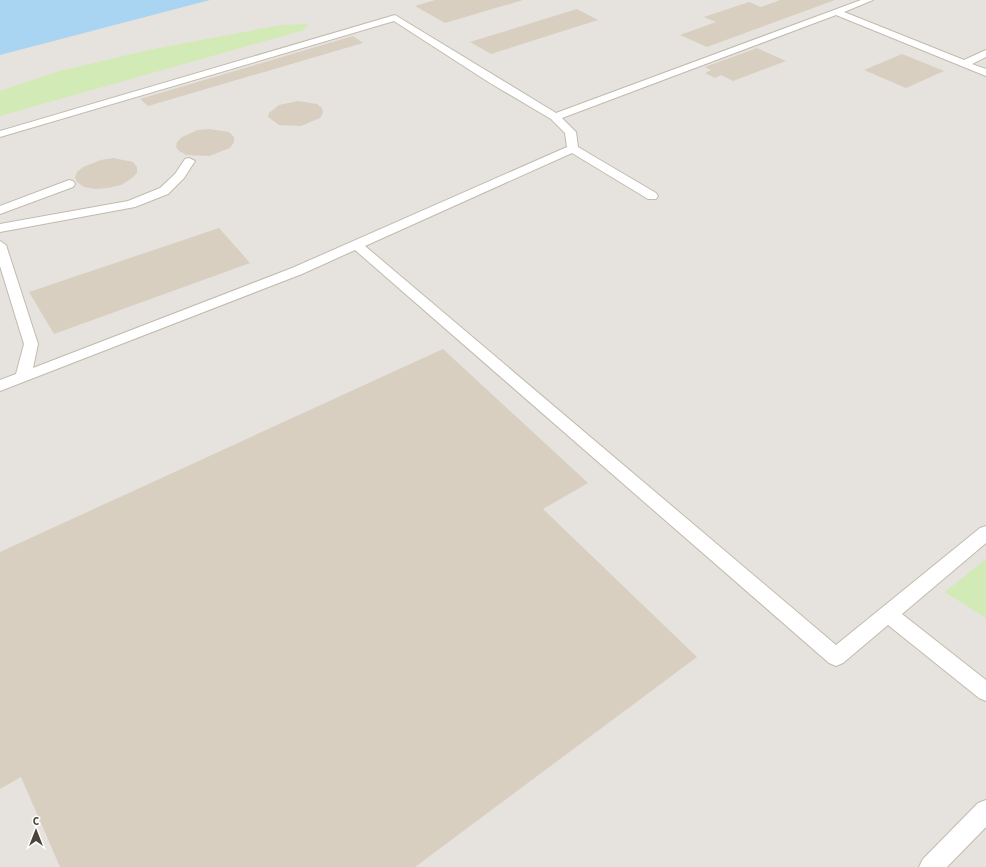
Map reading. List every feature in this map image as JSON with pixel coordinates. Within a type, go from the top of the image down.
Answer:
[{"type":"lane","points":[[555,117],[869,0]]},
{"type":"lane","points":[[836,12],[986,73]]},
{"type":"lane","points":[[0,134],[395,18],[494,81],[555,117],[570,132],[573,149],[652,196]]},
{"type":"lane","points":[[964,64],[986,53]]},
{"type":"lane","points":[[0,386],[297,271],[573,149]]},
{"type":"lane","points":[[0,228],[131,204],[164,191],[180,176],[189,161]]},
{"type":"lane","points":[[0,210],[69,184]]},
{"type":"lane","points":[[0,245],[31,344],[23,377]]},
{"type":"lane","points":[[357,245],[836,657],[986,533]]},
{"type":"lane","points":[[888,614],[986,692]]},
{"type":"lane","points":[[932,867],[986,811]]},
{"type":"shaded area","points":[[0,0],[986,0],[986,867],[0,867]]},
{"type":"green space","points":[[308,24],[304,30],[0,116],[0,91],[60,71],[149,50],[281,25]]},
{"type":"green space","points":[[986,559],[986,618],[945,592]]},
{"type":"water","points":[[0,0],[210,0],[0,55]]},
{"type":"building","points":[[435,0],[523,0],[445,23],[415,6]]},
{"type":"building","points":[[780,0],[835,0],[707,47],[680,35],[716,22],[704,17],[749,2],[761,7]]},
{"type":"building","points":[[577,9],[598,20],[491,54],[470,42]]},
{"type":"building","points":[[353,36],[363,43],[148,106],[140,99]]},
{"type":"building","points":[[757,48],[786,61],[733,81],[721,75],[715,78],[705,73],[711,70],[705,67]]},
{"type":"building","points":[[902,54],[944,71],[906,88],[864,70]]},
{"type":"building","points":[[298,101],[317,104],[322,108],[323,113],[320,118],[301,126],[279,125],[268,117],[269,113],[279,105]]},
{"type":"building","points":[[209,129],[229,132],[234,137],[234,142],[230,148],[209,156],[186,155],[179,151],[176,147],[177,142],[182,137],[198,130]]},
{"type":"building","points":[[113,158],[133,162],[137,167],[137,173],[121,185],[108,188],[95,189],[84,187],[77,182],[75,178],[77,172],[83,167],[101,160]]},
{"type":"building","points":[[219,228],[250,263],[54,334],[29,292]]},
{"type":"building","points":[[443,349],[588,483],[543,509],[697,657],[415,867],[60,867],[21,777],[0,789],[0,552]]}]
